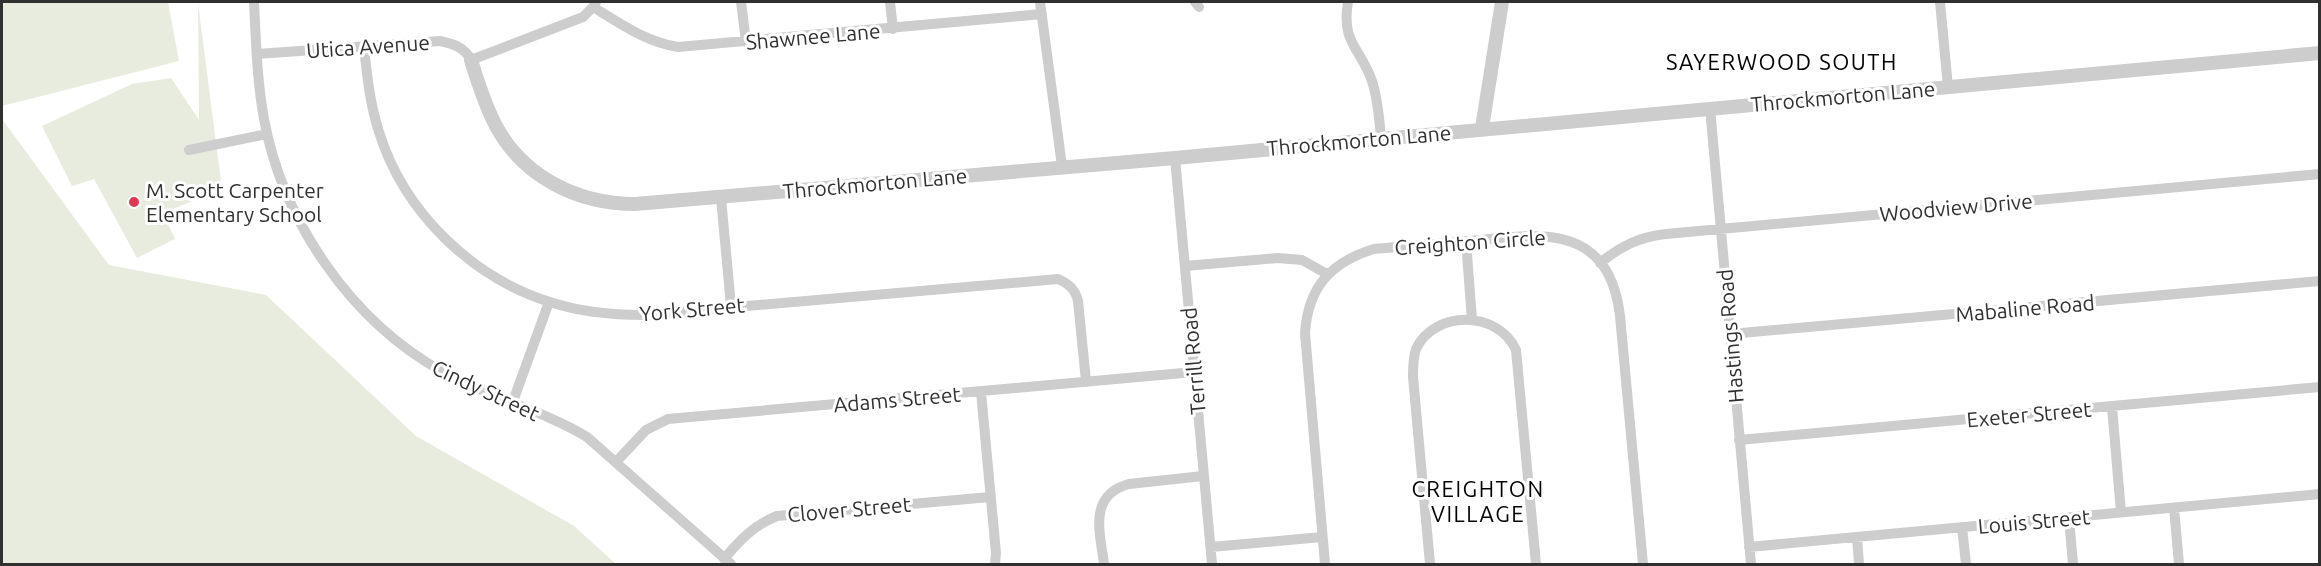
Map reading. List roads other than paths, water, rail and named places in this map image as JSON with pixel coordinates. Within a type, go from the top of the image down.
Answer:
[{"type":"street","name":"Cindy Street","points":[[254,2],[257,54],[267,134],[282,181],[303,226],[326,264],[353,299],[387,334],[427,363],[472,387],[570,427],[587,437],[728,562]]},
{"type":"street","points":[[741,2],[746,42]]},
{"type":"street","points":[[890,2],[893,29]]},
{"type":"street","points":[[1040,2],[1062,166]]},
{"type":"street","points":[[1348,2],[1346,29],[1350,41],[1365,64],[1372,83],[1381,137]]},
{"type":"street","points":[[1482,128],[1502,2]]},
{"type":"street","points":[[1940,2],[1948,87]]},
{"type":"street","points":[[471,60],[583,17],[595,4]]},
{"type":"street","name":"Shawnee Lane","points":[[595,4],[644,38],[678,47],[1042,14]]},
{"type":"street","name":"Utica Avenue","points":[[257,54],[440,41],[461,48],[471,60]]},
{"type":"street","name":"York Street","points":[[364,47],[368,89],[379,134],[408,194],[457,251],[500,280],[549,302],[581,310],[626,315],[1058,279],[1068,284],[1076,293],[1086,381]]},
{"type":"street","name":"Throckmorton Lane","points":[[471,60],[487,106],[506,141],[529,167],[557,187],[587,198],[618,204],[722,198],[1062,166],[1175,158],[1381,137],[2319,53]]},
{"type":"street","name":"Hastings Road","points":[[1710,108],[1751,564]]},
{"type":"street","points":[[189,150],[267,134]]},
{"type":"street","name":"Terrill Road","points":[[1175,158],[1212,564]]},
{"type":"street","name":"Woodview Drive","points":[[1600,263],[1634,240],[1658,235],[2319,174]]},
{"type":"street","points":[[722,198],[730,306]]},
{"type":"street","name":"Creighton Circle","points":[[1324,564],[1305,333],[1310,304],[1327,274],[1350,258],[1374,249],[1530,234],[1563,238],[1582,247],[1600,263],[1619,303],[1643,564]]},
{"type":"street","points":[[1466,241],[1472,320]]},
{"type":"street","points":[[1185,266],[1284,258],[1302,260],[1327,274]]},
{"type":"street","name":"Mabaline Road","points":[[1730,334],[2319,281]]},
{"type":"street","points":[[512,404],[549,302]]},
{"type":"street","points":[[1430,564],[1413,377],[1414,358],[1427,334],[1447,324],[1472,320],[1500,328],[1516,350],[1536,564]]},
{"type":"street","name":"Adams Street","points":[[616,462],[646,430],[668,419],[1194,372]]},
{"type":"street","name":"Exeter Street","points":[[1739,440],[2319,387]]},
{"type":"street","points":[[981,392],[996,553],[995,564]]},
{"type":"street","points":[[2112,407],[2121,512]]},
{"type":"street","points":[[1104,564],[1099,522],[1103,500],[1109,492],[1129,484],[1203,476]]},
{"type":"street","name":"Louis Street","points":[[1749,547],[2319,494]]},
{"type":"street","name":"Clover Street","points":[[728,562],[745,535],[761,522],[777,516],[990,497]]},
{"type":"street","points":[[2174,508],[2179,564]]},
{"type":"street","points":[[2069,518],[2073,564]]},
{"type":"street","points":[[1962,527],[1966,564]]},
{"type":"street","points":[[1211,547],[1322,537]]},
{"type":"street","points":[[1857,537],[1859,564]]},
{"type":"place","name":"M. Scott Carpenter Elementary School","points":[[134,202]]},
{"type":"district","name":"SAYERWOOD SOUTH","points":[[1782,61]]},
{"type":"district","name":"CREIGHTON VILLAGE","points":[[1478,500]]}]
